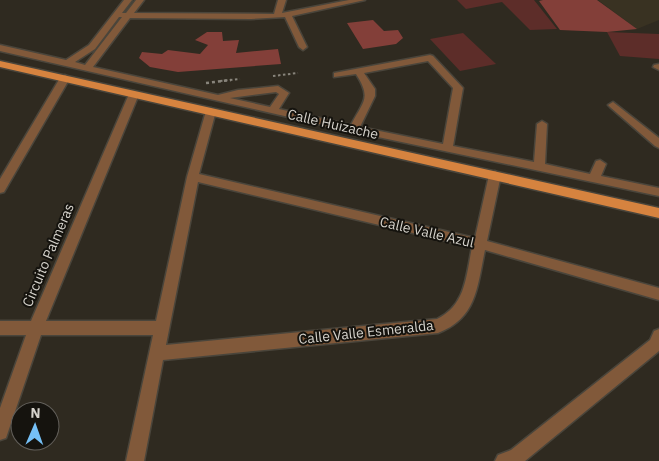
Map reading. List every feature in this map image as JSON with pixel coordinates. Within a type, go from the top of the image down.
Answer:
[{"type":"main road","name":"Calle Huizache","points":[[0,64],[496,174],[659,213]]},
{"type":"street","points":[[68,62],[92,47],[128,0]]},
{"type":"street","points":[[88,67],[140,0]]},
{"type":"street","points":[[277,16],[282,0]]},
{"type":"street","points":[[116,16],[277,16],[361,0]]},
{"type":"street","points":[[287,14],[303,47]]},
{"type":"street","points":[[0,58],[4,48]]},
{"type":"street","name":"Calle Huizache","points":[[4,48],[354,129],[659,192]]},
{"type":"street","points":[[338,76],[430,58],[458,88],[448,147]]},
{"type":"street","points":[[354,129],[370,96],[370,89],[359,72]]},
{"type":"street","points":[[0,189],[65,78]]},
{"type":"street","points":[[220,98],[238,93],[278,89],[284,93],[273,110]]},
{"type":"street","name":"Circuito Palmeras","points":[[0,432],[36,328],[134,94]]},
{"type":"street","points":[[613,105],[659,144]]},
{"type":"street","points":[[134,461],[193,177],[211,111]]},
{"type":"street","points":[[539,166],[542,124]]},
{"type":"street","points":[[594,178],[600,164]]},
{"type":"street","name":"Calle Valle Esmeralda","points":[[156,353],[438,326],[456,316],[463,309],[467,300],[496,174]]},
{"type":"street","name":"Calle Valle Azul","points":[[193,177],[480,244],[659,294]]},
{"type":"street","points":[[0,328],[161,328]]},
{"type":"street","points":[[504,461],[516,457],[655,345],[659,336]]},
{"type":"path","points":[[268,76],[298,73]]},
{"type":"path","points":[[200,83],[249,78]]},
{"type":"shaded area","points":[[457,0],[534,0],[557,29],[530,30],[502,2],[466,9]]},
{"type":"shaded area","points":[[597,0],[637,29],[607,32],[560,30],[539,1]]},
{"type":"shaded area","points":[[598,0],[659,0],[659,20],[637,29]]},
{"type":"shaded area","points":[[373,20],[384,31],[398,30],[403,38],[396,44],[363,49],[347,23]]},
{"type":"shaded area","points":[[207,32],[222,32],[223,41],[239,40],[236,53],[278,49],[281,64],[178,72],[150,67],[139,58],[142,52],[162,54],[168,50],[200,54],[208,45],[195,40]]},
{"type":"shaded area","points":[[607,32],[659,34],[659,59],[620,56]]},
{"type":"shaded area","points":[[463,33],[496,64],[460,71],[430,39]]}]
